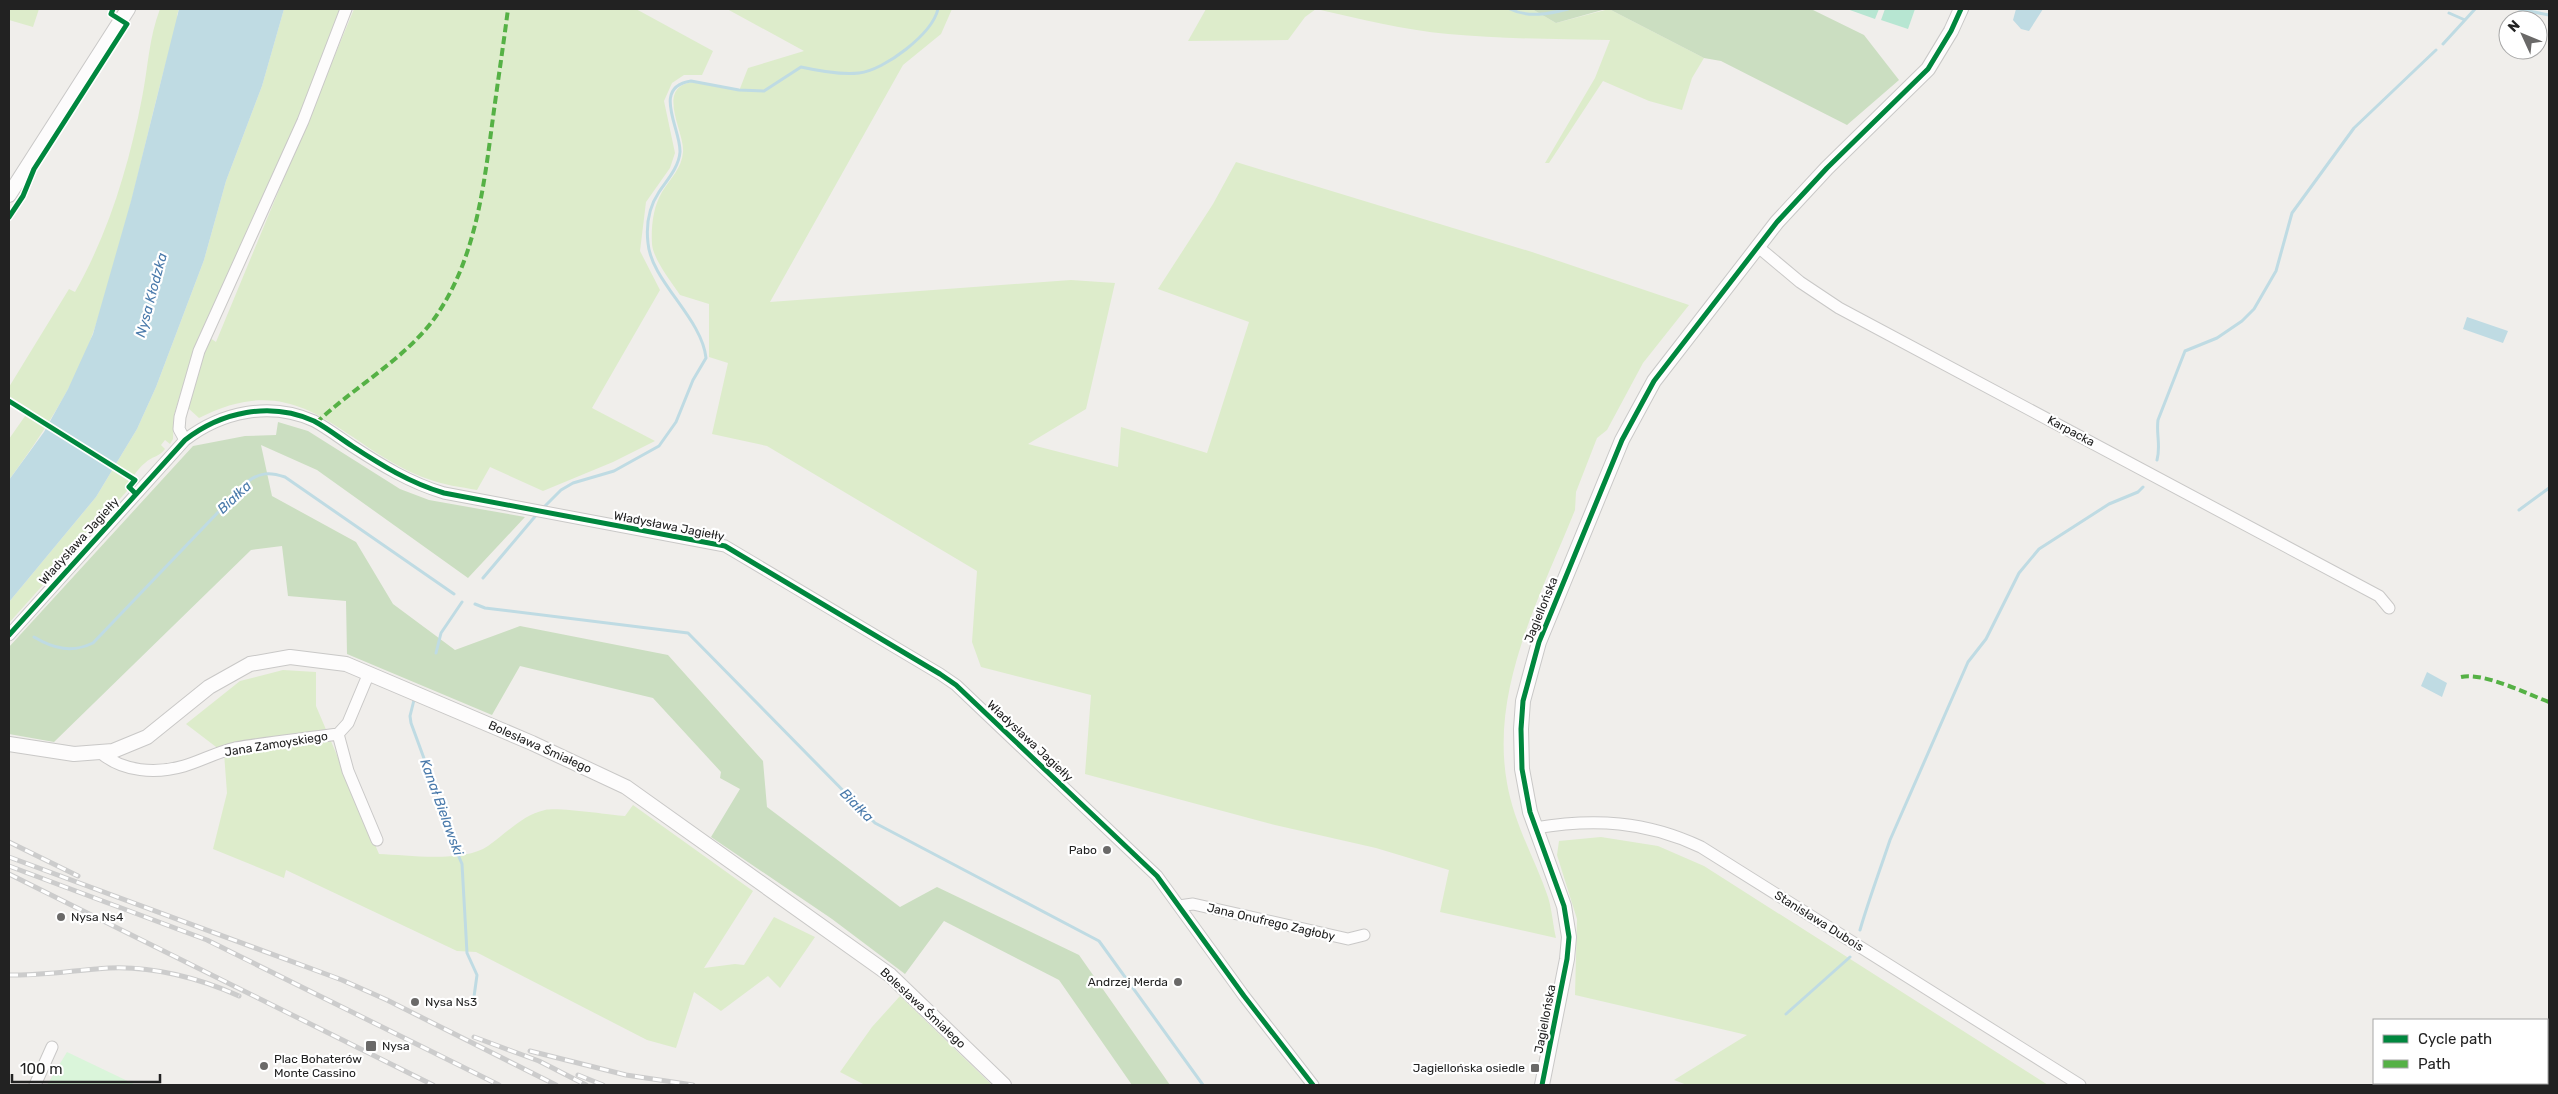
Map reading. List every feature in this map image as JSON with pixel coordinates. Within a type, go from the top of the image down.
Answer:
[{"type":"street","points":[[9,195],[128,9]]},
{"type":"street","points":[[184,440],[179,429],[180,416],[186,388],[198,351],[303,121],[346,9]]},
{"type":"street","name":"Jagiellońska","points":[[1542,1085],[1567,959],[1569,937],[1564,906],[1535,828],[1522,769],[1521,729],[1526,686],[1539,642],[1611,465],[1636,410],[1664,366],[1757,246],[1827,168],[1928,69],[1943,46],[1961,9]]},
{"type":"street","name":"Karpacka","points":[[1757,246],[1800,282],[1839,308],[2379,596],[2389,608]]},
{"type":"street","name":"Władysława Jagiełły","points":[[9,634],[184,440],[207,425],[236,414],[264,411],[284,413],[316,422],[398,474],[426,488],[725,546],[956,685],[1157,876],[1244,996],[1313,1085]]},
{"type":"street","name":"Bolesława Śmiałego","points":[[9,744],[74,754],[113,751],[148,737],[209,687],[250,664],[290,657],[315,658],[346,664],[532,743],[626,787],[890,975],[1004,1085]]},
{"type":"street","name":"Jana Zamoyskiego","points":[[101,753],[112,763],[127,768],[156,770],[183,766],[234,748],[338,734],[348,723],[369,673]]},
{"type":"street","name":"Jana Zamoyskiego","points":[[338,734],[348,771],[377,840]]},
{"type":"street","name":"Stanisława Dubois","points":[[1535,828],[1586,821],[1629,824],[1678,836],[1701,847],[2080,1085]]},
{"type":"street","name":"Jana Onufrego Zagłoby","points":[[1179,906],[1193,904],[1348,939],[1364,935]]},
{"type":"street","points":[[35,1085],[52,1047]]},
{"type":"green space","points":[[9,9],[39,9],[33,27],[9,20]]},
{"type":"green space","points":[[160,9],[179,9],[178,20],[106,294],[85,353],[67,391],[45,428],[9,480],[9,439],[30,409],[9,396],[9,387],[69,289],[75,292],[108,222],[131,148],[142,98],[151,42]]},
{"type":"green space","points":[[284,9],[340,9],[296,126],[191,358],[174,415],[173,439],[170,444],[165,440],[161,445],[165,449],[139,469],[131,480],[127,491],[9,623],[9,602],[96,497],[137,429],[156,387],[204,260],[226,181],[262,86]]},
{"type":"green space","points":[[354,9],[636,9],[713,51],[702,75],[684,75],[672,83],[664,101],[675,153],[670,168],[646,202],[640,251],[660,290],[592,408],[655,441],[613,462],[543,491],[490,467],[477,490],[434,481],[397,465],[320,416],[294,405],[267,400],[235,404],[199,418],[188,408],[201,357],[210,338],[216,342]]},
{"type":"green space","points":[[727,9],[952,9],[941,34],[903,65],[770,302],[1071,280],[1115,283],[1086,409],[1028,444],[1118,467],[1121,427],[1207,453],[1249,322],[1158,289],[1213,204],[1236,162],[1532,252],[1689,305],[1643,363],[1607,430],[1597,438],[1576,492],[1575,510],[1534,609],[1512,677],[1506,712],[1504,747],[1507,783],[1520,827],[1548,897],[1556,938],[1440,912],[1449,870],[1376,848],[1275,825],[1085,774],[1091,695],[981,667],[972,642],[977,571],[767,446],[712,434],[728,363],[709,357],[709,304],[680,295],[659,264],[652,244],[652,224],[656,204],[678,168],[683,152],[674,112],[673,102],[675,93],[681,86],[692,82],[739,91],[748,68],[804,51]]},
{"type":"green space","points":[[1206,9],[1316,9],[1305,17],[1288,40],[1188,41]]},
{"type":"green space","points":[[1316,9],[1532,9],[1556,23],[1609,9],[1704,58],[1692,78],[1682,110],[1649,101],[1603,81],[1549,163],[1545,163],[1595,78],[1610,40],[1509,38],[1448,34],[1398,27]]},
{"type":"green space","points":[[1532,9],[1606,9],[1556,23]]},
{"type":"green space","points":[[1609,9],[1811,9],[1864,35],[1899,80],[1847,125],[1721,61],[1704,58]]},
{"type":"green space","points":[[1847,9],[1879,9],[1875,19]]},
{"type":"green space","points":[[1885,9],[1915,9],[1908,29],[1881,20]]},
{"type":"green space","points":[[278,422],[308,431],[400,489],[429,500],[525,517],[468,578],[317,470],[261,445],[272,496],[356,542],[393,604],[455,650],[520,626],[668,655],[763,761],[767,807],[900,907],[937,887],[1079,955],[1170,1085],[1132,1085],[1059,980],[944,921],[905,974],[832,919],[711,837],[740,789],[720,778],[721,772],[653,698],[520,666],[492,715],[347,654],[346,601],[288,596],[282,546],[251,550],[54,742],[9,734],[9,647],[193,446],[245,436],[276,435]]},
{"type":"green space","points":[[283,670],[316,672],[316,706],[379,854],[435,857],[464,855],[488,846],[522,820],[537,812],[552,809],[625,816],[633,805],[753,891],[704,968],[735,964],[744,965],[774,917],[815,937],[780,988],[768,976],[721,1011],[694,992],[676,1048],[647,1040],[476,952],[457,951],[286,870],[284,878],[213,849],[227,793],[224,753],[186,724],[240,681]]},
{"type":"green space","points":[[1601,837],[1658,846],[1704,866],[2048,1085],[1687,1085],[1674,1080],[1747,1035],[1575,995],[1577,919],[1557,855],[1559,841]]},
{"type":"green space","points":[[900,996],[992,1085],[865,1085],[840,1072],[872,1027]]},
{"type":"green space","points":[[67,1052],[136,1085],[47,1085]]},
{"type":"water","name":"Nysa Kłodzka","points":[[179,9],[284,9],[262,86],[226,181],[204,260],[156,387],[137,429],[96,497],[9,602],[9,480],[44,432],[68,389],[93,334],[131,201]]},
{"type":"water","points":[[2016,9],[2043,9],[2029,31],[2021,29],[2013,20]]},
{"type":"water","points":[[2467,317],[2508,331],[2503,343],[2463,329]]},
{"type":"water","points":[[2427,672],[2447,683],[2442,697],[2421,686]]},
{"type":"waterway","name":"Kanał Bielawski","points":[[542,509],[561,490],[573,483],[614,471],[659,446],[676,422],[693,380],[706,358],[696,328],[658,271],[651,257],[648,243],[647,230],[653,204],[675,168],[680,152],[671,110],[670,100],[673,91],[679,85],[691,81],[739,90],[764,91],[801,67],[845,73],[859,73],[870,70],[894,58],[906,49],[927,29],[938,9]]},
{"type":"waterway","name":"Kanał Bielawski","points":[[1510,9],[1524,14],[1546,14],[1568,9]]},
{"type":"waterway","points":[[2449,13],[2465,20],[2475,9]]},
{"type":"waterway","points":[[2519,9],[2549,15]]},
{"type":"waterway","points":[[2443,44],[2465,20]]},
{"type":"waterway","points":[[2157,460],[2159,450],[2158,420],[2185,351],[2217,338],[2242,321],[2254,309],[2276,271],[2292,213],[2354,128],[2436,50]]},
{"type":"waterway","name":"Białka","points":[[34,637],[56,647],[70,649],[93,643],[247,482],[256,476],[265,474],[285,477],[454,594]]},
{"type":"waterway","points":[[1860,930],[1890,840],[1968,662],[1986,639],[2019,573],[2039,549],[2109,504],[2138,492],[2143,487]]},
{"type":"waterway","points":[[2519,510],[2549,488]]},
{"type":"waterway","name":"Kanał Bielawski","points":[[483,578],[538,513]]},
{"type":"waterway","name":"Kanał Bielawski","points":[[436,653],[441,633],[462,602]]},
{"type":"waterway","name":"Białka","points":[[475,604],[485,608],[688,633],[875,823],[1099,941],[1203,1085]]},
{"type":"waterway","name":"Kanał Bielawski","points":[[414,700],[410,716],[411,723],[440,802],[450,836],[462,864],[467,953],[477,975],[473,1004]]},
{"type":"waterway","points":[[1786,1014],[1850,957]]},
{"type":"railway","points":[[9,842],[78,876]]},
{"type":"railway","points":[[9,857],[342,980],[387,1000],[556,1085]]},
{"type":"railway","points":[[9,866],[207,940],[499,1085]]},
{"type":"railway","points":[[9,874],[433,1085]]},
{"type":"railway","points":[[9,975],[46,974],[109,968],[142,969],[176,974],[239,996]]},
{"type":"railway","points":[[474,1037],[539,1061],[586,1085]]},
{"type":"railway","points":[[530,1051],[626,1075],[693,1085]]},
{"type":"railway","points":[[578,1075],[603,1085]]},
{"type":"marked path","points":[[316,423],[419,337],[446,301],[457,278],[474,228],[485,177],[508,9]]},
{"type":"marked path","points":[[2461,677],[2470,676],[2493,681],[2549,702]]},
{"type":"cycle path","points":[[9,217],[23,196],[34,169],[127,24],[111,14],[113,9]]},
{"type":"cycle path","points":[[1542,1085],[1567,959],[1569,937],[1564,906],[1530,812],[1522,769],[1521,729],[1523,701],[1539,642],[1622,440],[1654,381],[1777,222],[1827,168],[1928,69],[1951,31],[1961,9]]},
{"type":"cycle path","points":[[9,401],[135,480],[129,487],[135,493]]},
{"type":"cycle path","points":[[9,635],[185,440],[199,430],[230,416],[263,411],[297,415],[314,421],[396,473],[444,493],[725,546],[956,685],[1157,876],[1244,996],[1313,1085]]},
{"type":"place","name":"Pabo","points":[[1107,850]]},
{"type":"place","name":"Nysa Ns4","points":[[61,917]]},
{"type":"place","name":"Andrzej Merda","points":[[1178,982]]},
{"type":"place","name":"Nysa Ns3","points":[[415,1002]]},
{"type":"place","name":"Nysa","points":[[371,1046]]},
{"type":"place","name":"Plac Bohaterów Monte Cassino","points":[[264,1066]]},
{"type":"place","name":"Jagiellońska osiedle","points":[[1535,1068]]}]
